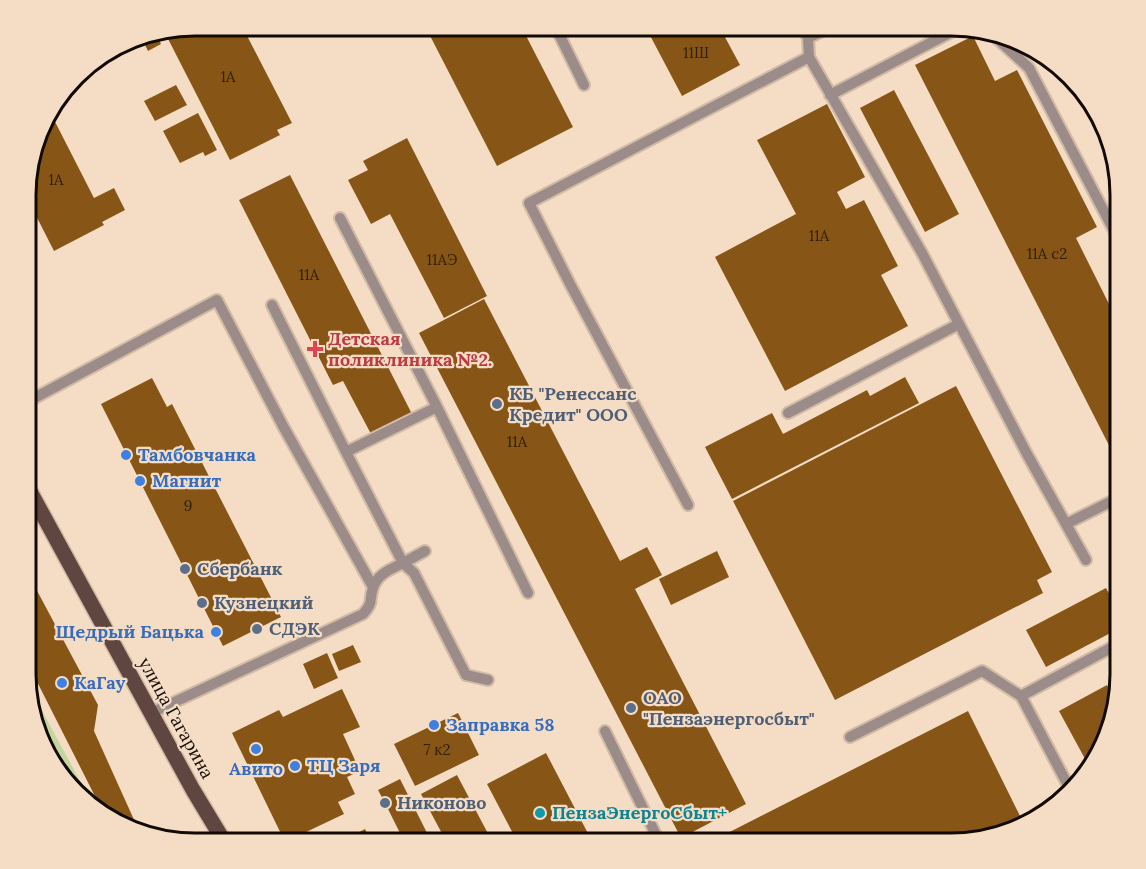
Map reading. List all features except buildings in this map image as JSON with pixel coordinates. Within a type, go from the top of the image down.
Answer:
[{"type":"main road","name":"улица Гагарина","points":[[36,502],[192,790],[219,833]]},
{"type":"lane","points":[[560,36],[584,85]]},
{"type":"lane","points":[[812,36],[808,38],[809,57],[922,253],[1086,560]]},
{"type":"lane","points":[[830,94],[943,36]]},
{"type":"lane","points":[[1003,45],[1029,68],[1110,223]]},
{"type":"lane","points":[[688,505],[574,291],[530,203],[809,57]]},
{"type":"lane","points":[[340,218],[437,407],[528,593]]},
{"type":"lane","points":[[36,397],[217,300],[283,426],[373,587]]},
{"type":"lane","points":[[272,305],[403,563],[414,573],[466,675],[488,680]]},
{"type":"lane","points":[[788,413],[959,324]]},
{"type":"lane","points":[[346,452],[437,407]]},
{"type":"lane","points":[[1066,524],[1110,502]]},
{"type":"lane","points":[[151,713],[363,614],[372,604],[373,587],[383,573],[425,551]]},
{"type":"lane","points":[[1021,696],[1110,648]]},
{"type":"lane","points":[[850,737],[982,671],[1021,696],[1067,782]]},
{"type":"lane","points":[[605,731],[655,833]]},
{"type":"green space","points":[[39,705],[82,785],[69,771],[52,744]]},
{"type":"place","name":"Детская поликлиника №2.","points":[[315,349]]},
{"type":"place","name":"КБ \"Ренессанс Кредит\" ООО","points":[[497,404]]},
{"type":"place","name":"Тамбовчанка","points":[[126,455]]},
{"type":"place","name":"Магнит","points":[[140,481]]},
{"type":"place","name":"Сбербанк","points":[[185,569]]},
{"type":"place","name":"Кузнецкий","points":[[202,603]]},
{"type":"place","name":"СДЭК","points":[[257,629]]},
{"type":"place","name":"Щедрый Бацька","points":[[216,632]]},
{"type":"place","name":"КаГау","points":[[62,683]]},
{"type":"place","name":"ОАО \"Пензаэнергосбыт\"","points":[[631,708]]},
{"type":"place","name":"Заправка 58","points":[[434,725]]},
{"type":"place","name":"Авито","points":[[256,749]]},
{"type":"place","name":"ТЦ Заря","points":[[295,766]]},
{"type":"place","name":"Никоново","points":[[385,803]]},
{"type":"place","name":"ПензаЭнергоСбыт+","points":[[540,813]]}]
